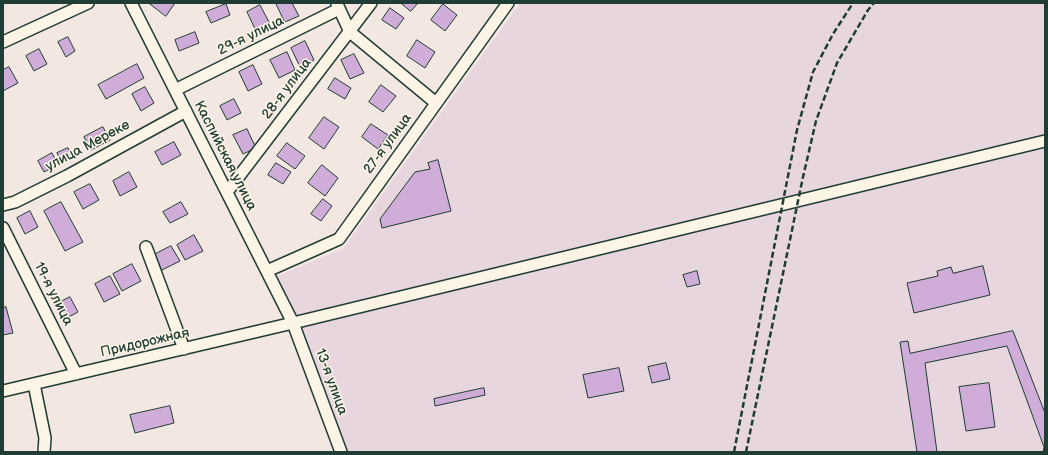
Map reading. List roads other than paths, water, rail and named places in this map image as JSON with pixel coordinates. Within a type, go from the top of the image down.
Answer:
[{"type":"street","points":[[3,42],[88,3]]},
{"type":"street","name":"Каспийская улица","points":[[131,3],[293,323]]},
{"type":"street","name":"28-я улица","points":[[227,192],[372,3]]},
{"type":"street","name":"27-я улица","points":[[267,271],[339,239],[508,3]]},
{"type":"street","name":"29-я улица","points":[[175,90],[338,6],[350,32],[436,103]]},
{"type":"street","name":"улица Мереке","points":[[3,205],[15,202],[66,176],[186,111]]},
{"type":"street","name":"Придорожная","points":[[3,392],[1045,141]]},
{"type":"street","name":"19-я улица","points":[[3,228],[76,374]]},
{"type":"street","points":[[146,247],[184,349]]},
{"type":"street","name":"13-я улица","points":[[293,323],[341,452]]},
{"type":"street","points":[[34,384],[45,438],[44,452]]},
{"type":"railway","points":[[734,452],[797,130],[813,72],[833,34],[853,3]]},
{"type":"railway","points":[[746,452],[816,121],[837,63],[868,10],[874,3]]}]
